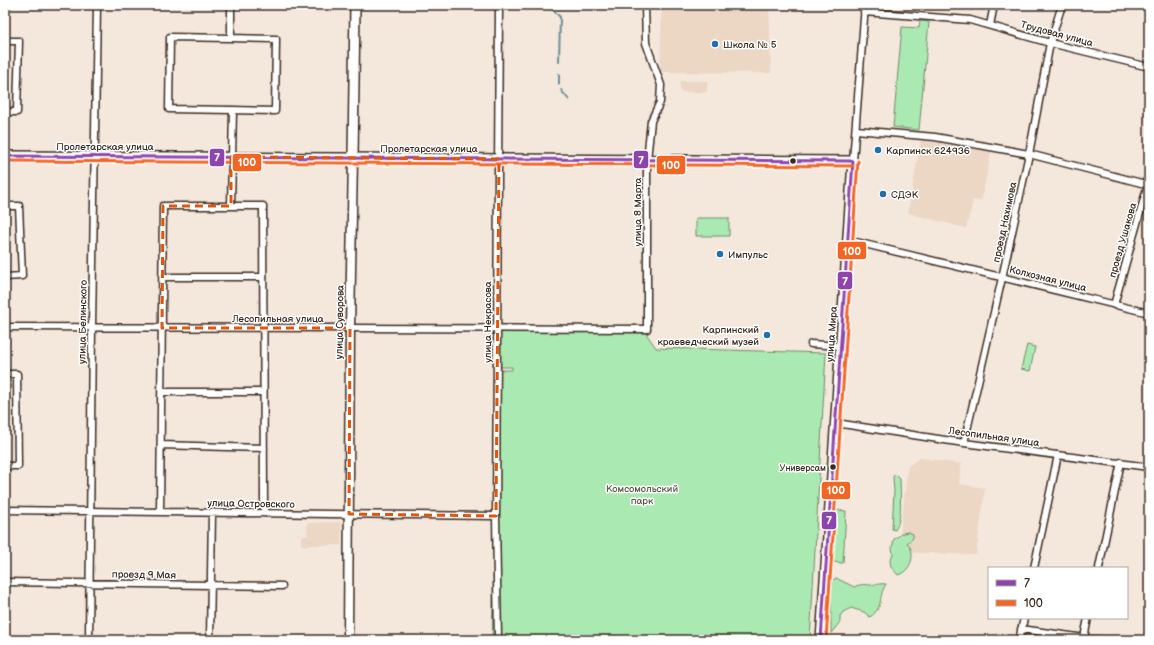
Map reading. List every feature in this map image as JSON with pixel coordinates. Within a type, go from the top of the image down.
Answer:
[{"type":"main road","name":"улица Суворова","points":[[353,158],[355,5]]},
{"type":"main road","name":"Пролетарская улица","points":[[5,156],[95,157],[231,153],[353,158],[853,161]]},
{"type":"main road","name":"улица Мира","points":[[821,640],[853,161]]},
{"type":"street","name":"улица Белинского","points":[[89,640],[97,5]]},
{"type":"street","points":[[231,5],[231,38]]},
{"type":"street","name":"улица Некрасова","points":[[498,640],[496,516],[499,5]]},
{"type":"street","name":"улица 8 Марта","points":[[645,5],[646,42],[661,85],[660,102],[651,121],[647,160],[647,329]]},
{"type":"street","name":"улица Мира","points":[[853,161],[864,5]]},
{"type":"street","points":[[990,25],[994,5]]},
{"type":"street","name":"проезд Нахимова","points":[[964,442],[1029,154],[1050,43],[1062,5]]},
{"type":"street","name":"Трудовая улица","points":[[864,12],[970,20],[1050,43],[1149,67]]},
{"type":"street","points":[[170,37],[276,39],[275,111],[233,110],[169,109],[170,37]]},
{"type":"street","points":[[5,41],[19,41],[17,112],[5,112]]},
{"type":"street","points":[[231,206],[233,110]]},
{"type":"street","points":[[856,130],[927,136],[1029,154],[1149,184]]},
{"type":"street","name":"улица Суворова","points":[[348,640],[350,328],[353,158]]},
{"type":"street","name":"проезд Ушакова","points":[[1114,305],[1149,184]]},
{"type":"street","points":[[5,206],[19,206],[22,276],[5,277]]},
{"type":"street","points":[[160,512],[162,392],[162,206],[263,206],[264,513]]},
{"type":"street","name":"Колхозная улица","points":[[848,240],[1149,313]]},
{"type":"street","points":[[162,277],[263,277]]},
{"type":"street","name":"Лесопильная улица","points":[[5,327],[647,329]]},
{"type":"street","points":[[811,344],[841,346]]},
{"type":"street","points":[[5,374],[17,374],[18,466],[5,466]]},
{"type":"street","points":[[162,392],[263,392]]},
{"type":"street","name":"Лесопильная улица","points":[[836,423],[1149,467]]},
{"type":"street","points":[[161,445],[264,448]]},
{"type":"street","points":[[1034,567],[1058,455]]},
{"type":"street","points":[[1099,567],[1121,462]]},
{"type":"street","name":"улица Островского","points":[[5,510],[496,516]]},
{"type":"street","points":[[210,640],[212,512]]},
{"type":"street","name":"проезд 9 Мая","points":[[5,582],[282,586]]},
{"type":"street","points":[[1019,640],[1024,619]]},
{"type":"street","points":[[1084,638],[1088,619]]},
{"type":"street","points":[[1021,629],[1099,640]]},
{"type":"highlighted area","points":[[231,157],[499,159],[496,516],[349,514],[350,328],[162,328],[163,206],[231,206]]},
{"type":"shaded area","name":"Школа № 5","points":[[662,5],[769,5],[771,73],[660,72]]},
{"type":"shaded area","points":[[680,81],[707,81],[707,92],[680,92]]},
{"type":"shaded area","points":[[921,140],[991,152],[981,201],[973,200],[966,228],[908,213]]},
{"type":"shaded area","points":[[920,458],[961,464],[959,484],[985,488],[976,555],[898,552],[908,466]]},
{"type":"shaded area","points":[[341,522],[341,545],[301,545],[301,536],[308,536],[307,523]]},
{"type":"green space","points":[[920,21],[929,22],[919,130],[893,127],[902,27],[919,28]]},
{"type":"green space","points":[[696,218],[729,218],[729,236],[696,236]]},
{"type":"green space","name":"Комсомольский парк","points":[[500,329],[645,332],[656,348],[826,353],[810,640],[492,640],[499,370],[512,370],[512,367],[500,367]]},
{"type":"green space","points":[[1027,345],[1035,347],[1030,371],[1021,369]]},
{"type":"green space","points":[[895,474],[900,479],[901,498],[898,525],[895,530],[892,529],[894,491],[893,477]]},
{"type":"green space","points":[[836,510],[846,511],[843,563],[833,562]]},
{"type":"green space","points":[[908,532],[913,534],[913,538],[907,543],[912,552],[911,561],[906,570],[898,575],[891,567],[890,561],[893,554],[892,548],[894,539],[903,533]]},
{"type":"green space","points":[[836,578],[854,587],[862,585],[886,584],[883,589],[878,609],[875,613],[870,617],[864,612],[851,608],[843,612],[840,616],[840,622],[831,633],[831,589],[833,580]]},
{"type":"waterway","points":[[548,5],[560,17],[559,62]]},
{"type":"waterway","points":[[559,74],[559,84]]},
{"type":"waterway","points":[[561,90],[569,100]]},
{"type":"transit line","name":"7","points":[[5,156],[853,161]]},
{"type":"transit line","name":"100","points":[[5,161],[853,166]]},
{"type":"transit line","name":"7","points":[[821,640],[853,161]]},
{"type":"transit line","name":"100","points":[[826,640],[858,161]]},
{"type":"place","name":"Школа № 5","points":[[715,44]]},
{"type":"place","name":"Карпинск 624936","points":[[878,150]]},
{"type":"place","name":"СДЭК","points":[[883,194]]},
{"type":"place","name":"Импульс","points":[[720,254]]},
{"type":"place","name":"Карпинский краеведческий музей","points":[[767,335]]},
{"type":"place","name":"Универсам","points":[[833,467]]}]
